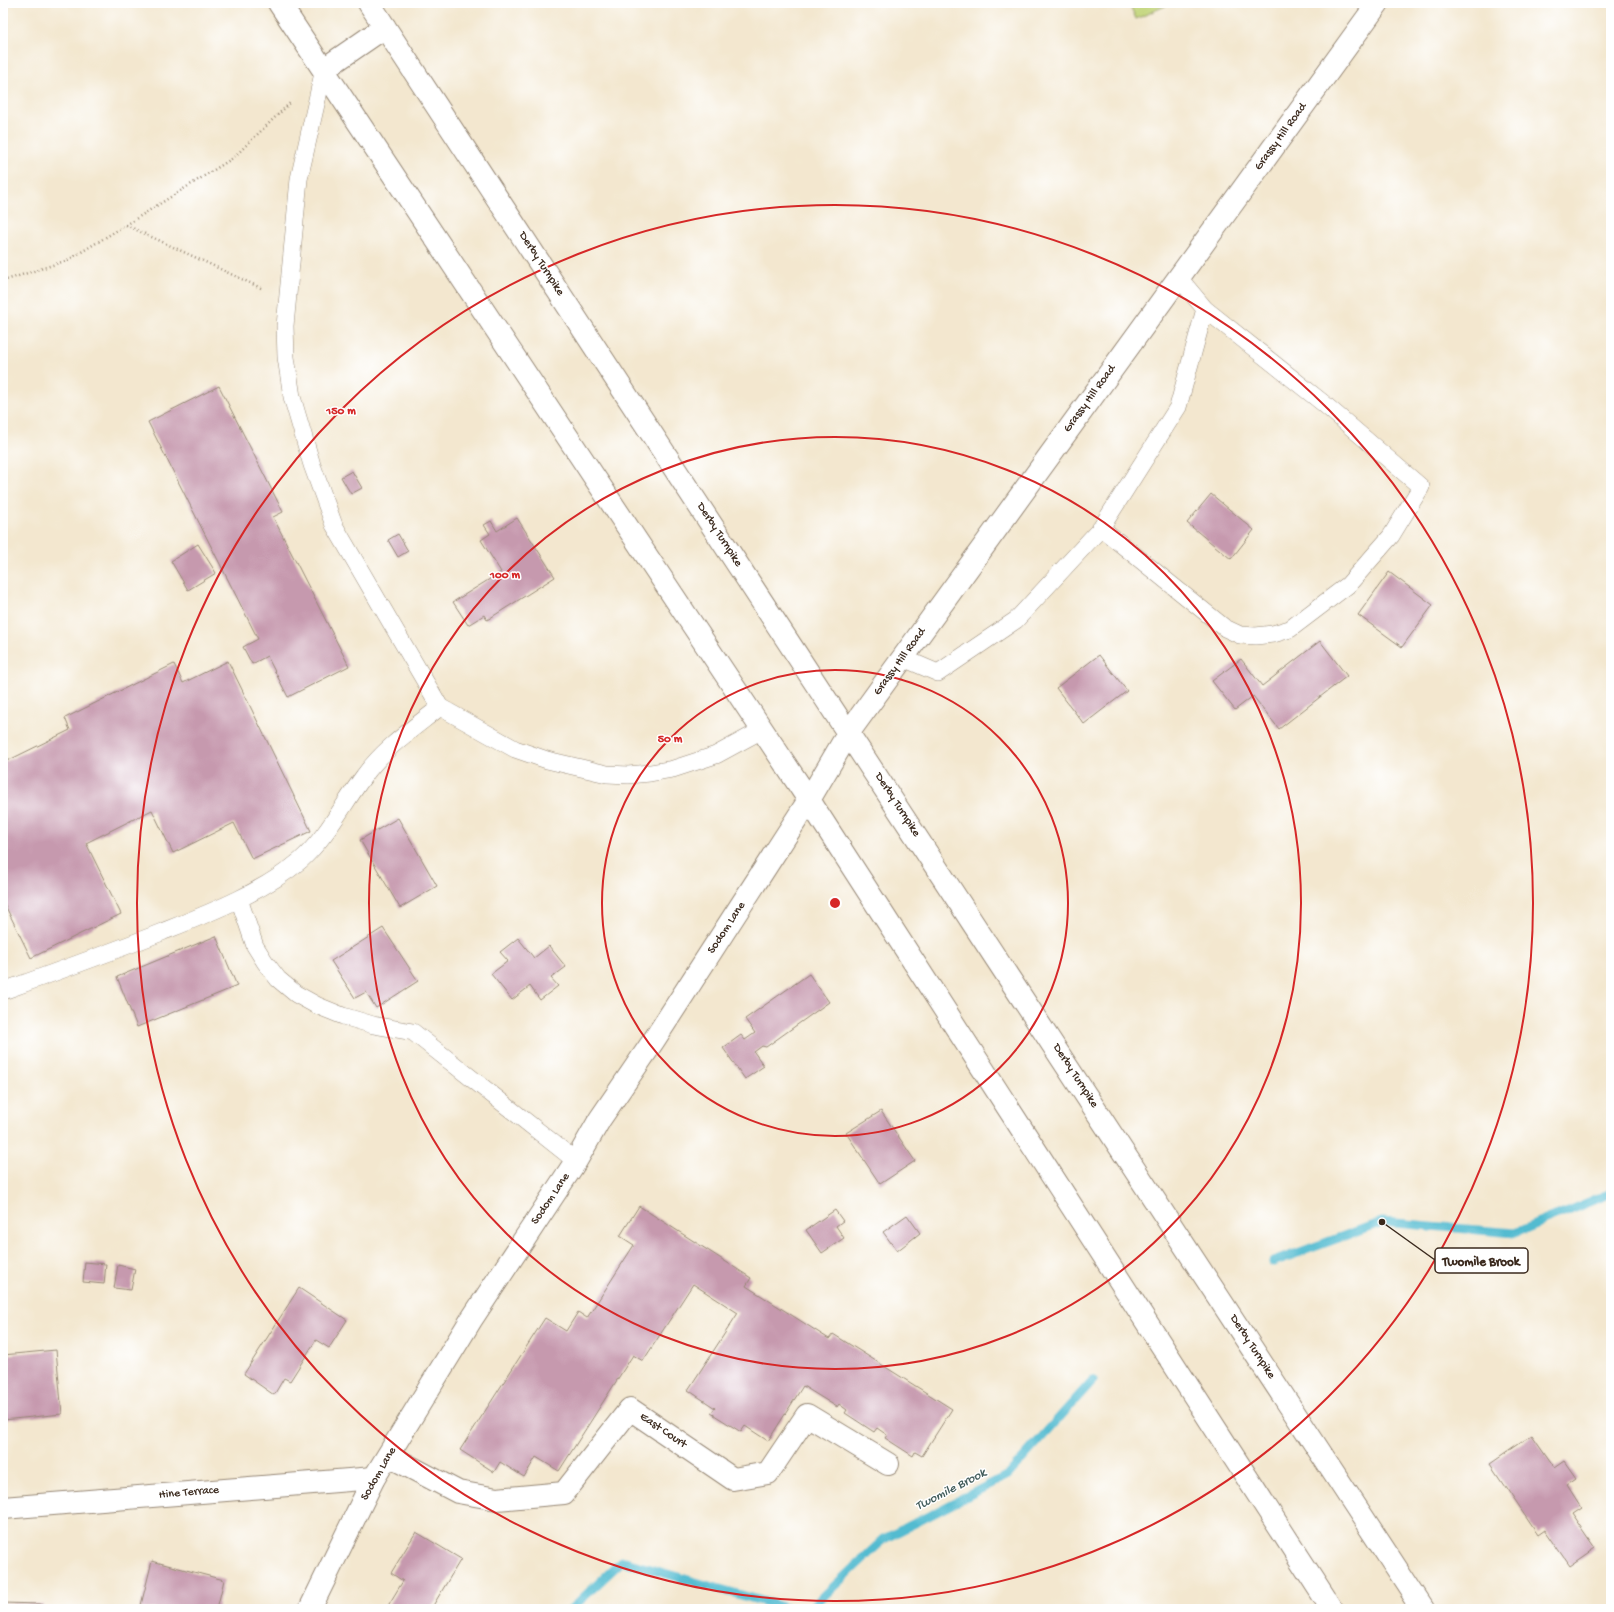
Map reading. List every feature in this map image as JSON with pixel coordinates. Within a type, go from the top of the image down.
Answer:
[{"type":"main road","points":[[279,3],[809,800],[1332,1609]]},
{"type":"main road","name":"Derby Turnpike","points":[[369,3],[1424,1609]]},
{"type":"main road","name":"Grassy Hill Road","points":[[809,800],[849,732],[1378,3]]},
{"type":"main road","points":[[324,69],[384,27]]},
{"type":"main road","name":"Sodom Lane","points":[[310,1609],[374,1478],[389,1456],[471,1320],[576,1161],[600,1119],[658,1034],[809,800]]},
{"type":"main road","name":"East Court","points":[[389,1456],[458,1492],[497,1499],[564,1493],[630,1409],[733,1478],[768,1473],[807,1415],[888,1464]]},
{"type":"main road","name":"Hine Terrace","points":[[3,1508],[374,1478]]},
{"type":"lane","points":[[324,69],[298,179],[285,326],[286,357],[292,397],[312,465],[334,524],[440,707],[515,749],[547,760],[579,768],[614,774],[628,775],[673,769],[716,755],[762,730]]},
{"type":"lane","points":[[1101,528],[1225,628],[1240,635],[1256,636],[1273,634],[1290,629],[1348,585],[1391,536],[1420,487],[1323,403],[1205,309],[1179,278]]},
{"type":"lane","points":[[903,658],[938,673],[956,662],[1016,620],[1101,528],[1178,407],[1205,309]]},
{"type":"lane","points":[[3,991],[92,959],[203,916],[239,899],[272,880],[300,861],[318,842],[365,774],[391,746],[440,707]]},
{"type":"lane","points":[[239,899],[255,946],[265,962],[278,978],[296,994],[316,1005],[342,1016],[373,1025],[413,1032],[576,1161]]},
{"type":"path","points":[[3,281],[68,260],[233,158],[324,69]]},
{"type":"path","points":[[126,225],[287,301]]},
{"type":"green space","points":[[1129,3],[1172,3],[1136,19]]},
{"type":"building","points":[[219,386],[283,512],[273,517],[349,666],[288,697],[267,656],[252,664],[243,647],[258,639],[148,422]]},
{"type":"building","points":[[352,471],[362,488],[351,494],[341,477]]},
{"type":"building","points":[[1211,494],[1254,530],[1231,559],[1187,523]]},
{"type":"building","points":[[517,518],[555,577],[487,620],[484,615],[468,625],[453,602],[501,572],[481,540],[490,534],[484,525],[491,521],[497,531]]},
{"type":"building","points":[[398,534],[408,551],[398,557],[388,540]]},
{"type":"building","points":[[198,544],[216,573],[188,590],[171,561]]},
{"type":"building","points":[[1389,572],[1433,605],[1402,647],[1358,615]]},
{"type":"building","points":[[1320,641],[1347,676],[1279,729],[1253,696],[1235,710],[1212,681],[1241,659],[1262,686]]},
{"type":"building","points":[[1099,655],[1127,691],[1084,724],[1056,688]]},
{"type":"building","points":[[228,661],[311,831],[252,859],[234,823],[173,853],[152,810],[86,843],[121,914],[31,958],[3,901],[3,872],[5,871],[3,867],[3,763],[70,730],[65,718],[174,664],[183,683]]},
{"type":"building","points":[[398,818],[437,886],[400,908],[360,840]]},
{"type":"building","points":[[383,928],[418,981],[376,1008],[366,992],[355,998],[331,961]]},
{"type":"building","points":[[216,936],[237,986],[137,1027],[117,977]]},
{"type":"building","points":[[518,938],[534,958],[549,946],[566,967],[551,978],[558,986],[540,1000],[530,986],[512,1000],[491,974],[508,961],[500,952]]},
{"type":"building","points":[[809,974],[829,1002],[766,1047],[762,1046],[754,1052],[764,1066],[745,1079],[723,1048],[741,1035],[745,1040],[755,1033],[745,1019]]},
{"type":"building","points":[[881,1111],[915,1161],[880,1184],[846,1133]]},
{"type":"building","points":[[639,1206],[751,1278],[746,1286],[829,1339],[833,1334],[952,1409],[922,1456],[915,1452],[913,1456],[885,1438],[887,1435],[877,1428],[874,1432],[845,1413],[847,1410],[839,1404],[837,1407],[803,1386],[768,1441],[745,1426],[741,1432],[711,1413],[715,1408],[688,1390],[738,1313],[693,1284],[643,1361],[633,1355],[559,1471],[536,1457],[524,1477],[500,1462],[494,1472],[460,1450],[545,1318],[566,1331],[578,1312],[587,1318],[634,1245],[620,1236]]},
{"type":"building","points":[[835,1210],[843,1221],[836,1226],[844,1238],[822,1253],[806,1230]]},
{"type":"building","points":[[907,1215],[920,1233],[897,1251],[883,1232]]},
{"type":"building","points":[[85,1262],[106,1264],[104,1284],[83,1282]]},
{"type":"building","points":[[118,1265],[135,1269],[131,1290],[114,1288]]},
{"type":"building","points":[[299,1288],[347,1320],[329,1348],[316,1340],[290,1381],[284,1378],[274,1395],[244,1374]]},
{"type":"building","points":[[56,1350],[62,1414],[3,1420],[3,1355]]},
{"type":"building","points":[[1532,1435],[1555,1468],[1565,1461],[1577,1478],[1567,1485],[1581,1507],[1572,1513],[1596,1548],[1570,1566],[1545,1530],[1538,1535],[1490,1464]]},
{"type":"building","points":[[416,1532],[461,1559],[431,1609],[386,1609],[403,1581],[391,1573]]},
{"type":"building","points":[[152,1561],[224,1580],[217,1609],[140,1609]]},
{"type":"building","points":[[3,1603],[39,1604],[43,1605],[43,1609],[3,1609]]},
{"type":"waterway","name":"Twomile Brook","points":[[1273,1262],[1382,1222],[1515,1233],[1611,1193]]},
{"type":"waterway","name":"Twomile Brook","points":[[810,1609],[884,1539],[1008,1475],[1093,1380]]},
{"type":"waterway","name":"Twomile Brook","points":[[571,1609],[622,1561],[790,1609]]},
{"type":"place","name":"Twomile Brook","points":[[1382,1222]]}]
